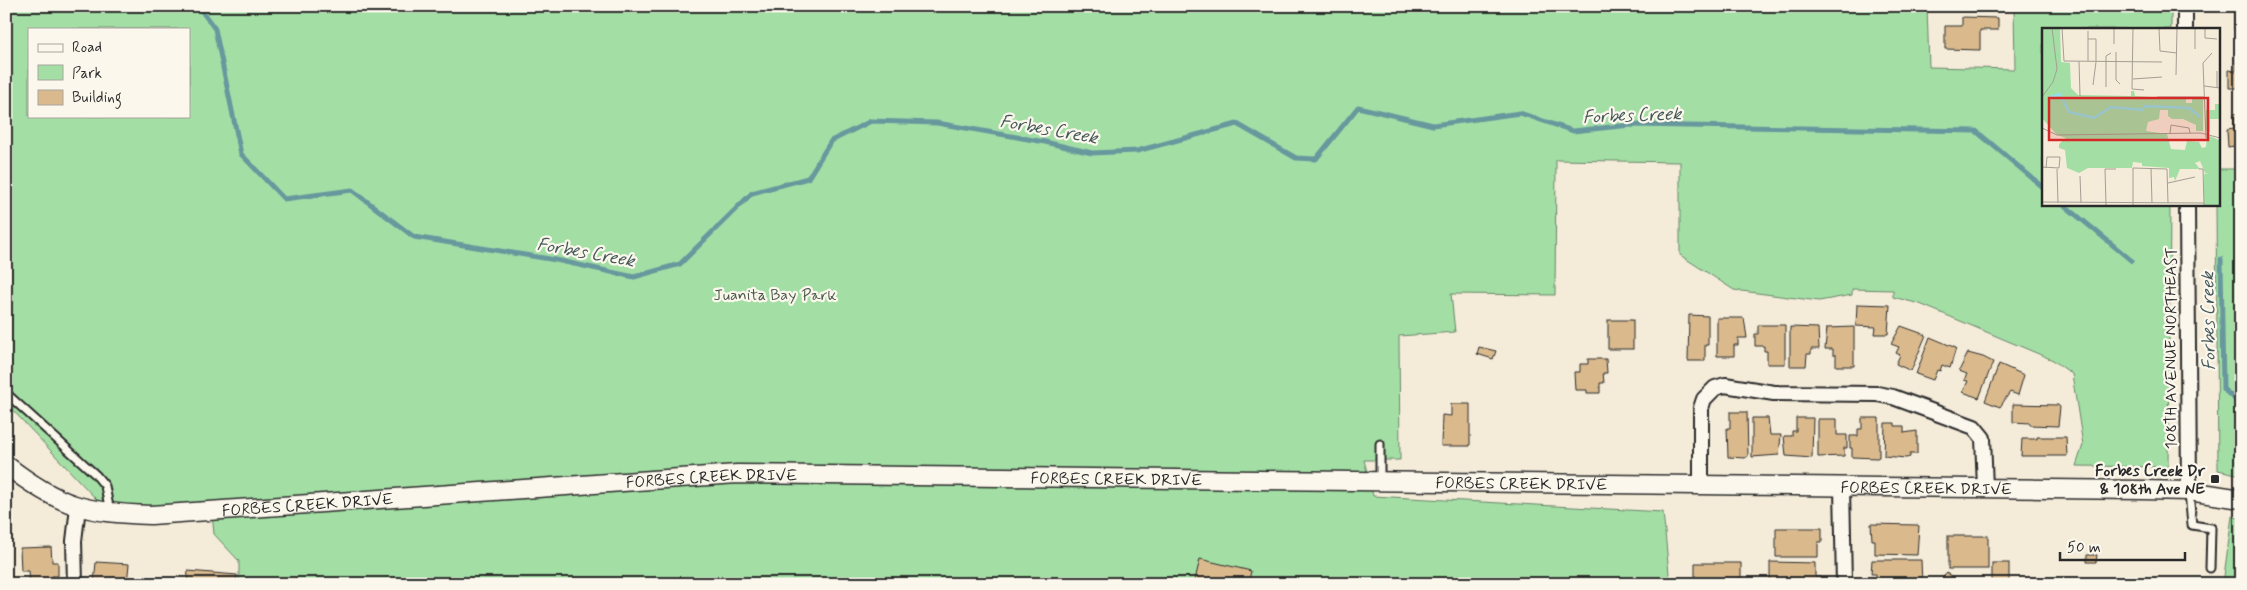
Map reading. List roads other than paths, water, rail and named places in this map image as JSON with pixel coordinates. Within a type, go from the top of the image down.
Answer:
[{"type":"street","points":[[2185,6],[2185,28]]},
{"type":"street","name":"108TH AVENUE NORTHEAST","points":[[2186,205],[2189,491]]},
{"type":"street","points":[[1701,486],[1701,408],[1704,399],[1715,388],[1725,385],[1774,393],[1877,394],[1893,397],[1974,427],[1984,438],[1985,488]]},
{"type":"street","name":"FORBES CREEK DRIVE","points":[[6,465],[53,497],[78,507],[110,514],[151,515],[737,474],[1380,480],[1701,486],[2189,491],[2241,499]]},
{"type":"street","points":[[1842,487],[1844,584]]},
{"type":"street","points":[[75,584],[74,542],[78,507]]},
{"type":"lane","points":[[6,393],[96,475],[105,486],[110,514]]},
{"type":"lane","points":[[1380,444],[1380,480]]},
{"type":"lane","points":[[2189,491],[2192,525],[2211,528],[2210,568]]},
{"type":"waterway","name":"Forbes Creek","points":[[198,6],[215,29],[241,154],[284,199],[352,190],[414,237],[556,260],[634,277],[680,264],[752,193],[808,178],[831,141],[871,121],[937,123],[1045,142],[1092,153],[1137,151],[1237,124],[1296,158],[1316,159],[1358,107],[1433,125],[1520,113],[1573,131],[1631,125],[1976,131],[2042,186]]},
{"type":"waterway","name":"Forbes Creek","points":[[2064,205],[2132,261]]},
{"type":"waterway","name":"Forbes Creek","points":[[2221,259],[2223,389],[2241,404]]},
{"type":"place","name":"Forbes Creek Dr & 108th Ave NE","points":[[2215,479]]},
{"type":"park label","name":"Juanita Bay Park","points":[[775,294]]}]
